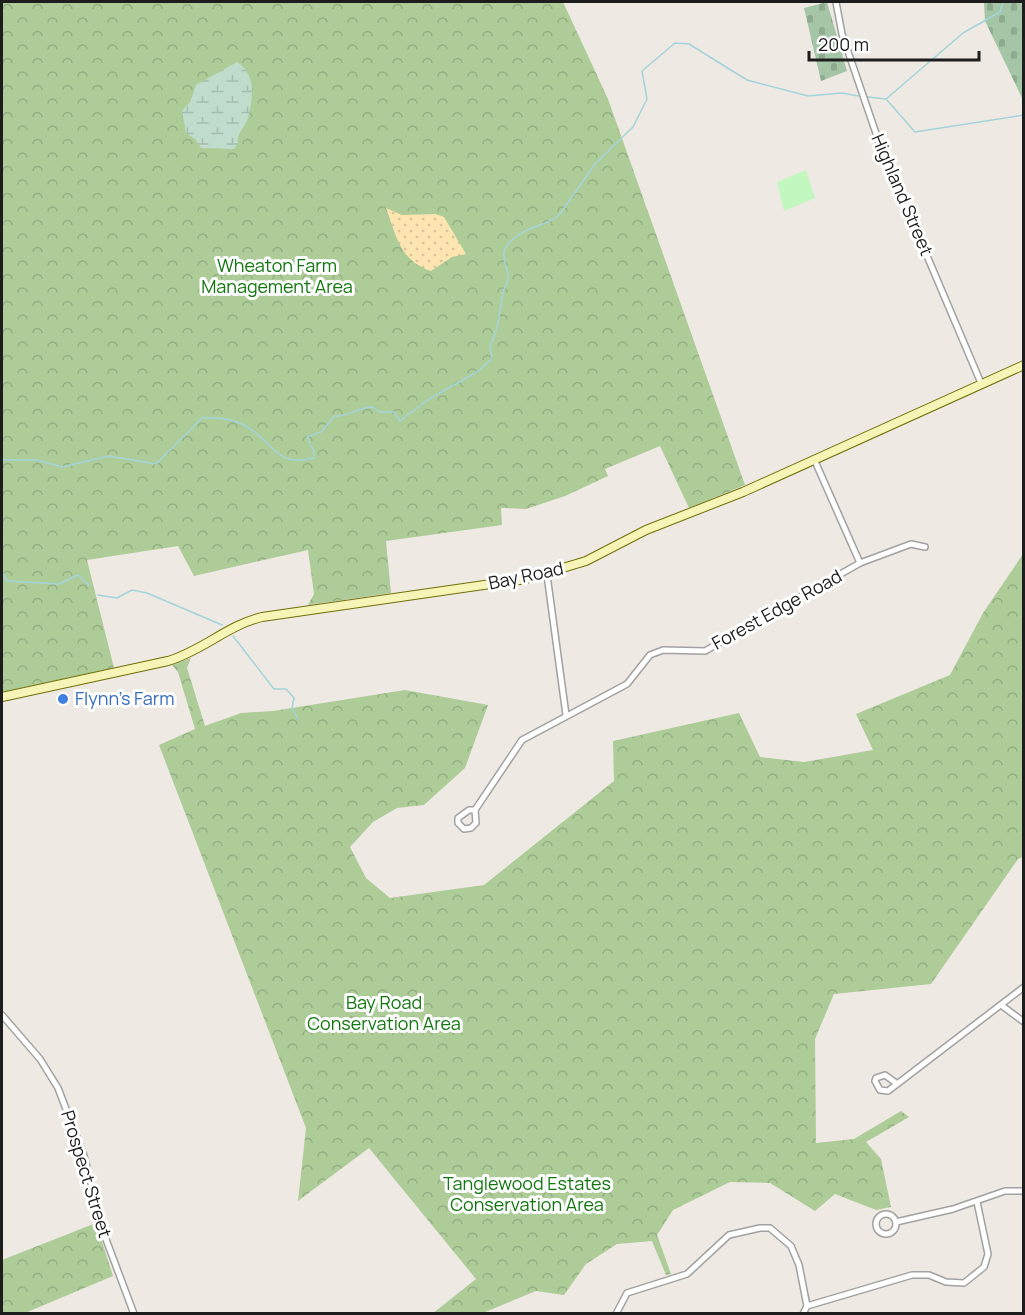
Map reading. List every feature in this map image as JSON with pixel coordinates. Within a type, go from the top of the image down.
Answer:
[{"type":"main road","name":"Bay Road","points":[[2,697],[162,663],[189,653],[256,619],[547,575],[586,561],[646,530],[743,492],[1023,365]]},
{"type":"street","name":"Highland Street","points":[[836,2],[844,43],[880,145],[981,383]]},
{"type":"street","points":[[814,459],[860,563]]},
{"type":"street","name":"Forest Edge Road","points":[[475,810],[522,741],[566,715],[627,684],[650,655],[663,650],[705,651],[860,563],[910,544],[925,547]]},
{"type":"street","points":[[547,575],[566,715]]},
{"type":"street","points":[[896,1083],[1023,987]]},
{"type":"street","points":[[1001,1005],[1023,1022]]},
{"type":"street","name":"Prospect Street","points":[[2,1015],[40,1059],[58,1088],[84,1156],[104,1234],[134,1314]]},
{"type":"street","points":[[896,1222],[977,1202],[984,1197],[999,1193],[1023,1191]]},
{"type":"street","points":[[807,1306],[912,1275],[929,1275],[953,1283],[964,1283],[976,1276],[984,1267],[988,1254],[977,1202]]},
{"type":"street","points":[[616,1314],[627,1293],[687,1275],[729,1235],[760,1228],[770,1228],[792,1246],[799,1266],[807,1306],[803,1314]]},
{"type":"green space","name":"Wheaton Farm Management Area","points":[[2,2],[563,2],[608,99],[745,485],[689,508],[660,446],[605,469],[608,476],[565,496],[526,509],[501,508],[502,525],[386,541],[391,593],[308,605],[314,594],[308,550],[194,576],[178,546],[87,560],[114,668],[2,692]]},
{"type":"green space","points":[[827,2],[847,71],[821,81],[804,8]]},
{"type":"green space","points":[[984,2],[1023,2],[1023,100],[985,21]]},
{"type":"green space","points":[[237,62],[248,73],[252,87],[248,118],[238,143],[234,149],[201,148],[195,139],[186,133],[182,111],[190,102],[196,85]]},
{"type":"green space","points":[[806,170],[815,198],[784,211],[777,182]]},
{"type":"green space","points":[[1023,554],[1023,857],[1018,859],[931,984],[834,994],[815,1039],[816,1143],[854,1139],[901,1111],[909,1117],[866,1142],[881,1159],[891,1207],[876,1210],[835,1194],[815,1211],[770,1183],[730,1182],[673,1210],[657,1235],[671,1274],[666,1275],[652,1241],[617,1244],[586,1264],[564,1295],[536,1291],[483,1313],[432,1314],[476,1279],[369,1148],[298,1201],[306,1128],[159,745],[195,729],[178,672],[172,665],[191,658],[187,668],[205,726],[241,713],[273,711],[405,690],[488,705],[465,768],[424,805],[397,808],[373,822],[350,847],[366,878],[390,898],[484,885],[614,781],[613,741],[739,713],[760,757],[804,762],[873,750],[856,714],[950,675],[983,613]]},
{"type":"green space","points":[[96,1223],[113,1276],[25,1313],[2,1313],[2,1260]]},
{"type":"sand","points":[[386,208],[402,215],[435,214],[444,217],[466,254],[452,257],[431,271],[420,266],[412,261],[401,246]]},
{"type":"waterway","points":[[868,97],[886,99],[963,33],[1000,12],[1003,2]]},
{"type":"waterway","points":[[2,460],[37,460],[62,467],[109,456],[156,464],[202,418],[222,419],[241,424],[252,430],[279,454],[293,460],[303,460],[314,458],[314,452],[307,437],[321,432],[335,416],[373,407],[380,412],[394,412],[400,421],[429,399],[477,372],[492,359],[490,346],[497,327],[508,279],[505,249],[522,233],[560,214],[595,164],[633,127],[647,99],[642,71],[675,43],[689,44],[747,80],[808,96],[842,93],[858,96]]},
{"type":"waterway","points":[[887,100],[915,132],[1024,115]]},
{"type":"waterway","points":[[2,572],[7,581],[59,584],[78,575],[90,586]]},
{"type":"waterway","points":[[98,595],[117,598],[132,590],[147,593],[222,625]]},
{"type":"waterway","points":[[233,636],[274,689],[286,689],[294,698],[292,708],[298,719]]},
{"type":"place","name":"Flynn's Farm","points":[[63,699]]},
{"type":"park label","name":"Bay Road Conservation Area","points":[[384,1013]]},
{"type":"park label","name":"Tanglewood Estates Conservation Area","points":[[527,1194]]}]
